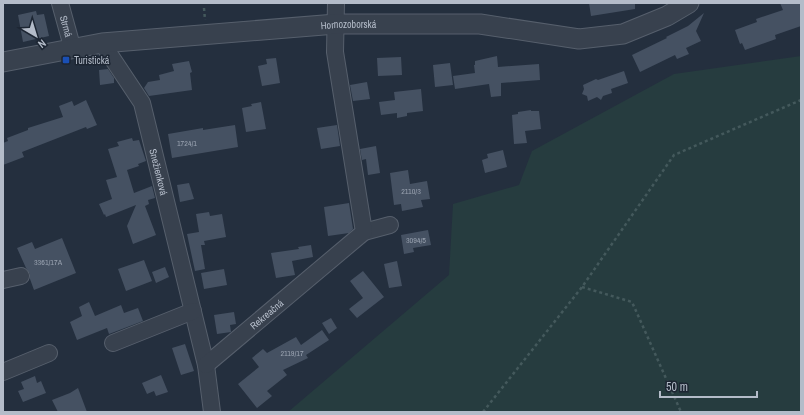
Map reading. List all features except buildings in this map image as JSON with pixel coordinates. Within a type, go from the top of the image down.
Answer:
[{"type":"street","name":"Strmá","points":[[60,3],[73,50]]},
{"type":"street","points":[[336,3],[335,52],[364,232]]},
{"type":"street","name":"Hornozoborská","points":[[3,62],[73,50],[102,43],[336,24],[480,24],[579,39],[623,34],[667,16],[689,3]]},
{"type":"street","name":"Snežienková","points":[[102,43],[142,103],[206,364]]},
{"type":"street","name":"Rekreačná","points":[[206,364],[364,232],[390,225]]},
{"type":"street","points":[[3,280],[21,276]]},
{"type":"street","points":[[113,343],[193,311]]},
{"type":"street","points":[[3,372],[49,353]]},
{"type":"street","points":[[206,364],[212,412]]},
{"type":"path","points":[[204,8],[205,21]]},
{"type":"path","points":[[483,412],[582,287],[674,155],[801,100]]},
{"type":"path","points":[[582,287],[632,302],[681,412]]},
{"type":"green space","points":[[801,56],[801,412],[288,412],[449,275],[453,204],[519,185],[532,151],[674,74]]},
{"type":"place","name":"Turistická","points":[[66,60]]}]
